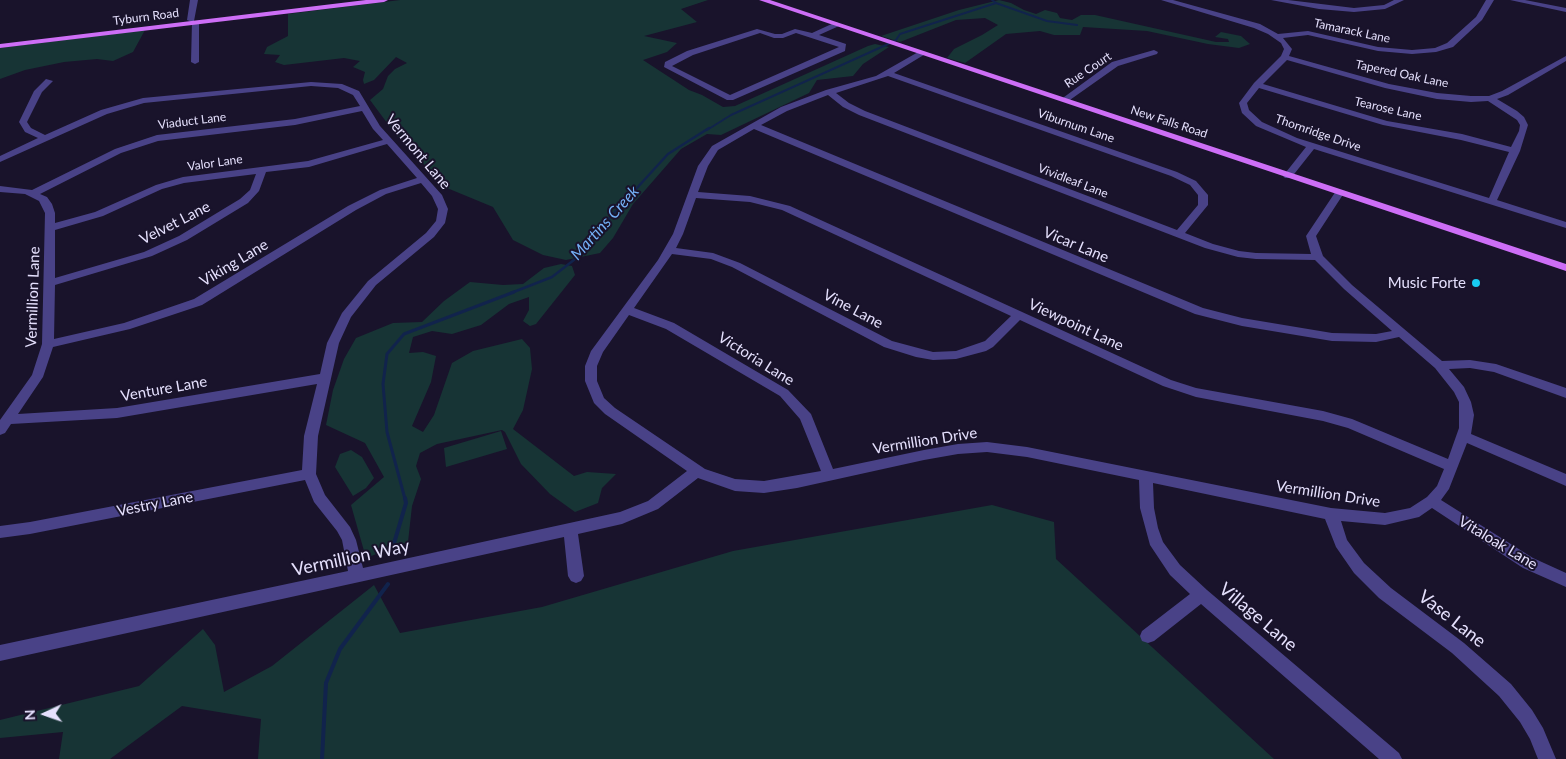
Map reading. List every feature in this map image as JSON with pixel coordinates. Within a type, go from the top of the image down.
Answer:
[{"type":"main road","name":"Tyburn Road","points":[[0,44],[359,0]]},
{"type":"main road","name":"Tyburn Road","points":[[193,21],[384,0]]},
{"type":"main road","name":"New Falls Road","points":[[763,0],[1566,268]]},
{"type":"street","points":[[194,0],[195,62]]},
{"type":"street","points":[[1165,0],[1249,23],[1278,36],[1288,49],[1285,57]]},
{"type":"street","points":[[1276,0],[1354,10],[1385,7],[1400,0]]},
{"type":"street","name":"Tamarack Lane","points":[[1278,36],[1308,33],[1378,49],[1412,52],[1436,50],[1450,45],[1479,18],[1490,0]]},
{"type":"street","points":[[1514,0],[1566,10]]},
{"type":"street","points":[[813,35],[840,44],[842,48],[735,97],[726,97],[668,67],[668,64],[690,53],[753,32],[760,31],[774,36],[783,36],[795,31],[813,35],[836,24]]},
{"type":"street","name":"Rue Court","points":[[1064,100],[1115,64],[1154,52]]},
{"type":"street","name":"Vermillion Drive","points":[[922,53],[888,74],[801,102],[753,125],[715,148],[703,166],[678,234],[670,250],[597,350],[590,373],[596,394],[610,411],[697,471],[716,480],[749,487],[797,482],[924,455],[977,447],[1027,452],[1332,514],[1385,519],[1399,518],[1414,513],[1432,501],[1442,489],[1463,436],[1467,415],[1465,402],[1454,381],[1439,365],[1348,287],[1318,257]]},
{"type":"street","name":"Thornridge Drive","points":[[1285,57],[1243,103],[1249,116],[1267,129],[1312,145],[1566,224]]},
{"type":"street","name":"Tapered Oak Lane","points":[[1285,57],[1361,80],[1454,98],[1490,98],[1516,87],[1566,58]]},
{"type":"street","name":"Viburnum Lane","points":[[888,74],[1155,167],[1193,183],[1203,195],[1203,205],[1178,235]]},
{"type":"street","points":[[44,138],[28,130],[23,122],[38,91],[50,81]]},
{"type":"street","name":"Vermont Lane","points":[[0,159],[104,112],[143,100],[277,86],[322,84],[339,86],[356,93],[376,127],[423,179],[441,202],[443,209],[441,221],[430,235],[388,268],[360,296],[340,327],[333,344],[311,436],[309,474],[318,498],[343,526],[349,540],[357,576]]},
{"type":"street","name":"Tearose Lane","points":[[1258,85],[1386,123],[1462,137],[1515,151]]},
{"type":"street","name":"Vividleaf Lane","points":[[830,92],[846,105],[862,113],[1210,246],[1238,254],[1318,257]]},
{"type":"street","points":[[1490,98],[1514,113],[1524,123],[1524,131],[1492,201]]},
{"type":"street","name":"Viaduct Lane","points":[[32,194],[118,151],[150,139],[295,122],[366,108]]},
{"type":"street","name":"Vicar Lane","points":[[753,125],[1199,311],[1242,322],[1332,337],[1376,338],[1401,333]]},
{"type":"street","name":"Valor Lane","points":[[50,228],[99,214],[146,192],[177,181],[324,160],[388,140]]},
{"type":"street","points":[[1288,176],[1312,145]]},
{"type":"street","name":"Velvet Lane","points":[[50,282],[148,254],[183,238],[244,201],[254,191],[263,169]]},
{"type":"street","name":"Viking Lane","points":[[48,344],[126,326],[198,302],[352,208],[383,192],[423,179]]},
{"type":"street","points":[[0,189],[19,190],[32,194]]},
{"type":"street","points":[[1318,257],[1311,236],[1339,193]]},
{"type":"street","name":"Vermillion Lane","points":[[4,424],[37,377],[43,364],[48,344],[50,212],[47,204],[32,194]]},
{"type":"street","name":"Viewpoint Lane","points":[[693,195],[750,199],[786,208],[1167,383],[1196,392],[1323,416],[1352,424],[1452,467]]},
{"type":"street","name":"Vine Lane","points":[[670,250],[713,256],[736,264],[888,344],[916,353],[943,356],[975,350],[989,344],[1018,316]]},
{"type":"street","name":"Victoria Lane","points":[[627,310],[670,326],[784,394],[806,417],[829,475]]},
{"type":"street","points":[[1439,365],[1470,364],[1496,368],[1566,393]]},
{"type":"street","name":"Venture Lane","points":[[4,424],[118,413],[325,378]]},
{"type":"street","points":[[1463,436],[1566,480]]},
{"type":"street","name":"Vermillion Way","points":[[0,653],[622,518],[641,512],[669,495],[697,471]]},
{"type":"street","name":"Vestry Lane","points":[[0,532],[30,528],[309,474]]},
{"type":"street","name":"Village Lane","points":[[1146,476],[1147,508],[1151,528],[1158,545],[1171,565],[1201,595],[1393,759]]},
{"type":"street","name":"Vitaloak Lane","points":[[1432,501],[1528,563],[1566,580]]},
{"type":"street","name":"Vase Lane","points":[[1332,514],[1341,543],[1359,568],[1385,593],[1458,648],[1505,690],[1529,722],[1546,759]]},
{"type":"street","points":[[570,530],[576,576]]},
{"type":"street","points":[[1148,636],[1201,595]]},
{"type":"green space","points":[[400,0],[708,0],[681,9],[697,22],[644,36],[677,43],[667,52],[643,60],[689,90],[723,107],[735,106],[868,46],[875,44],[889,47],[863,64],[853,76],[817,80],[809,93],[721,135],[707,134],[681,149],[633,204],[613,238],[600,253],[566,260],[543,255],[513,240],[493,207],[447,188],[399,139],[370,100],[383,89],[388,76],[395,69],[407,63],[396,57],[374,80],[364,84],[365,72],[353,67],[360,61],[344,58],[284,65],[275,62],[280,55],[264,54],[267,47],[288,36],[288,14]]},
{"type":"green space","points":[[999,0],[1036,14],[1045,10],[1057,13],[1060,18],[1072,20],[1081,15],[1095,15],[1216,42],[1229,42],[1228,39],[1215,37],[1221,32],[1241,36],[1250,44],[1239,48],[1208,44],[1147,31],[1083,27],[1080,35],[1054,35],[1040,31],[1006,34],[965,63],[947,58],[954,49],[998,25],[985,18],[956,20],[900,42],[881,36],[959,10]]},
{"type":"green space","points":[[145,30],[133,52],[113,61],[97,59],[64,62],[25,70],[0,79],[0,48]]},
{"type":"green space","points":[[561,264],[572,266],[575,275],[536,324],[530,326],[523,321],[529,310],[529,297],[509,304],[481,325],[452,334],[432,331],[413,337],[409,353],[423,352],[436,356],[431,382],[412,426],[423,432],[434,415],[452,363],[473,351],[522,339],[530,348],[532,369],[523,410],[513,429],[574,476],[587,472],[616,474],[602,488],[598,503],[575,512],[550,494],[521,464],[505,432],[502,430],[437,444],[420,453],[416,466],[421,479],[412,506],[408,542],[366,558],[351,505],[384,477],[365,443],[326,425],[333,390],[344,359],[356,338],[393,323],[422,322],[444,301],[470,282],[503,285],[523,284],[544,268]]},
{"type":"green space","points":[[501,431],[507,449],[446,467],[444,448]]},
{"type":"green space","points":[[351,450],[362,457],[374,478],[366,488],[353,496],[335,467],[340,454]]},
{"type":"green space","points":[[992,505],[1054,522],[1056,559],[1274,759],[258,759],[261,719],[182,706],[110,759],[59,759],[63,732],[0,738],[0,720],[139,686],[203,629],[215,645],[224,692],[272,666],[374,585],[400,633],[542,607],[733,551]]},
{"type":"waterway","name":"Martins Creek","points":[[992,0],[996,3]]},
{"type":"waterway","name":"Martins Creek","points":[[707,130],[731,115],[886,45],[896,40],[900,34],[996,3]]},
{"type":"waterway","points":[[996,3],[1047,21],[1077,25]]},
{"type":"waterway","name":"Martins Creek","points":[[511,293],[552,277],[579,256],[593,236],[668,154],[709,128]]},
{"type":"waterway","name":"Martins Creek","points":[[405,499],[387,432],[383,384],[387,354],[404,334],[514,292]]},
{"type":"waterway","name":"Martins Creek","points":[[392,550],[406,503],[405,498]]},
{"type":"waterway","name":"Martins Creek","points":[[322,759],[326,683],[340,649],[388,584]]},
{"type":"place","name":"Music Forte","points":[[1476,283]]}]
